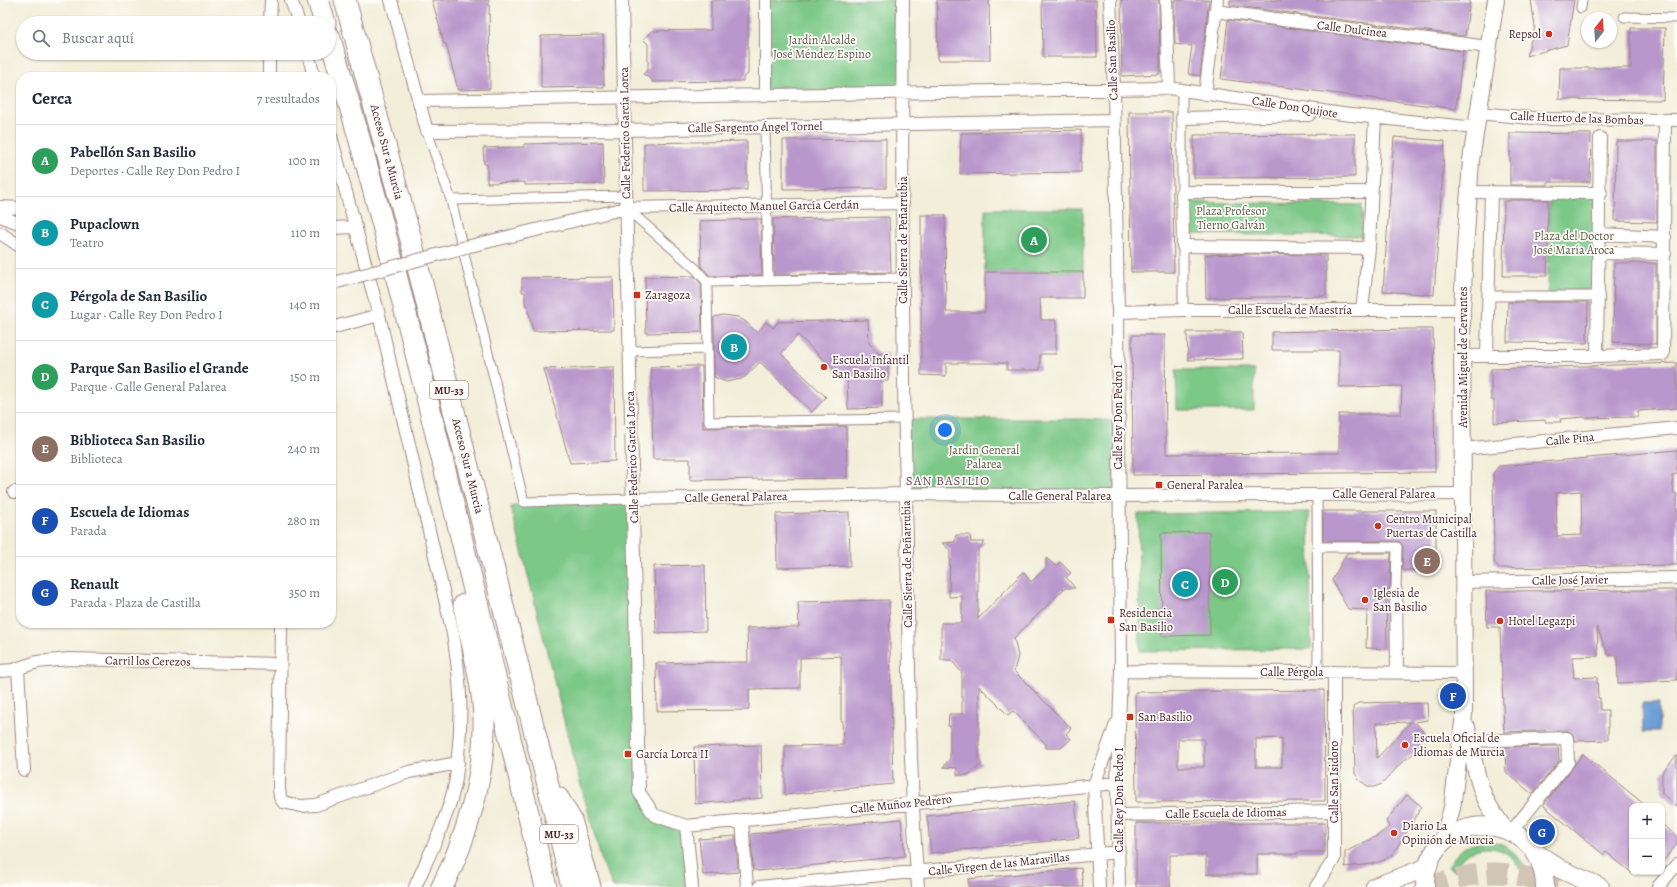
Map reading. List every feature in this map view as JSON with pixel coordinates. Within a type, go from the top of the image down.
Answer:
[{"type":"highway","points":[[318,0],[323,16]]},
{"type":"highway","name":"Acceso Sur a Murcia","points":[[345,0],[410,236],[547,781],[572,887]]},
{"type":"highway","name":"Acceso Sur a Murcia","points":[[336,59],[387,242],[546,887]]},
{"type":"highway","points":[[422,380],[475,660],[484,720],[477,785],[472,806],[464,837],[442,887]]},
{"type":"highway","points":[[547,781],[571,820],[590,887]]},
{"type":"main road","name":"Avenida Miguel de Cervantes","points":[[1442,843],[1452,808],[1464,715],[1462,310],[1468,192],[1477,120],[1496,0]]},
{"type":"main road","name":"Avenida Miguel de Cervantes","points":[[1464,715],[1476,772],[1483,794],[1488,804],[1508,830]]},
{"type":"main road","points":[[1425,887],[1428,867],[1434,854],[1442,843],[1467,828],[1486,826],[1508,830],[1525,841],[1534,851],[1560,869],[1600,887]]},
{"type":"main road","points":[[1534,851],[1542,869],[1545,887]]},
{"type":"main road","points":[[1375,887],[1428,867]]},
{"type":"street","points":[[270,0],[270,16]]},
{"type":"street","points":[[291,0],[297,16]]},
{"type":"street","points":[[391,0],[427,131],[451,200],[524,502],[633,499]]},
{"type":"street","name":"Calle Federico García Lorca","points":[[622,0],[638,792],[654,815],[686,826]]},
{"type":"street","points":[[766,0],[766,95]]},
{"type":"street","name":"Calle Sierra de Peñarrubia","points":[[903,0],[902,124],[904,418],[912,803],[918,887]]},
{"type":"street","name":"Calle San Basilio","points":[[1110,0],[1114,120]]},
{"type":"street","points":[[1166,0],[1169,88]]},
{"type":"street","points":[[1205,94],[1216,6]]},
{"type":"street","name":"Calle Dulcinea","points":[[1216,6],[1488,47]]},
{"type":"street","points":[[1624,17],[1677,18]]},
{"type":"street","points":[[269,60],[269,72]]},
{"type":"street","points":[[310,60],[313,72]]},
{"type":"street","name":"Calle Don Quijote","points":[[1114,89],[1169,88],[1342,114],[1375,117],[1477,120]]},
{"type":"street","points":[[420,101],[1114,89]]},
{"type":"street","points":[[1182,90],[1183,310]]},
{"type":"street","points":[[1182,118],[1342,114]]},
{"type":"street","points":[[1362,310],[1369,248],[1375,117]]},
{"type":"street","name":"Calle Sargento Ángel Tornel","points":[[427,131],[625,130],[1114,120]]},
{"type":"street","name":"Calle Rey Don Pedro I","points":[[1114,120],[1118,312],[1121,671],[1117,783],[1119,887]]},
{"type":"street","name":"Calle Huerto de las Bombas","points":[[1477,120],[1671,120]]},
{"type":"street","points":[[1462,356],[1596,356],[1663,354],[1665,237],[1671,120]]},
{"type":"street","points":[[765,127],[768,281]]},
{"type":"street","points":[[1596,356],[1600,234],[1600,138]]},
{"type":"street","points":[[336,154],[379,315],[455,649],[461,697],[461,727],[455,787],[415,887]]},
{"type":"street","points":[[1182,192],[1371,192]]},
{"type":"street","points":[[1468,192],[1600,193]]},
{"type":"street","points":[[1487,356],[1491,192]]},
{"type":"street","points":[[451,200],[626,202],[696,269],[706,282],[709,422],[904,418]]},
{"type":"street","name":"Calle Arquitecto Manuel García Cerdán","points":[[336,282],[626,202],[767,206],[903,203]]},
{"type":"street","points":[[0,207],[16,209]]},
{"type":"street","points":[[0,216],[16,221]]},
{"type":"street","points":[[16,222],[4,223],[1,225],[1,233],[16,244]]},
{"type":"street","points":[[336,228],[356,227]]},
{"type":"street","points":[[1600,234],[1665,237]]},
{"type":"street","points":[[1183,246],[1369,248]]},
{"type":"street","points":[[1599,253],[1665,254]]},
{"type":"street","points":[[706,282],[903,278]]},
{"type":"street","points":[[1488,296],[1598,296]]},
{"type":"street","name":"Calle Escuela de Maestría","points":[[1118,312],[1183,310],[1462,310]]},
{"type":"street","points":[[336,327],[379,315]]},
{"type":"street","points":[[629,351],[708,349]]},
{"type":"street","name":"Calle Pina","points":[[1462,449],[1677,428]]},
{"type":"street","name":"Calle General Palarea","points":[[633,499],[906,494],[1119,496],[1463,494]]},
{"type":"street","points":[[1317,494],[1318,672]]},
{"type":"street","points":[[1318,547],[1397,547],[1397,672]]},
{"type":"street","name":"Calle José Javier","points":[[1463,582],[1677,578]]},
{"type":"street","points":[[281,628],[279,664],[279,788],[280,797],[283,802],[301,806],[316,805],[409,772],[458,763]]},
{"type":"street","name":"Carril los Cerezos","points":[[0,671],[18,669],[37,662],[69,659],[279,664]]},
{"type":"street","points":[[18,669],[24,770]]},
{"type":"street","name":"Calle Pérgola","points":[[1121,671],[1463,673]]},
{"type":"street","name":"Calle San Isidoro","points":[[1316,887],[1334,859],[1334,672]]},
{"type":"street","name":"Calle Rey Don Pedro I","points":[[1099,887],[1094,785],[1120,714]]},
{"type":"street","points":[[1470,741],[1567,738],[1568,762],[1508,830]]},
{"type":"street","name":"Calle Muñoz Pedrero","points":[[686,826],[1117,783]]},
{"type":"street","name":"Calle Escuela de Idiomas","points":[[1118,815],[1334,811]]},
{"type":"street","points":[[742,820],[747,887]]},
{"type":"street","points":[[686,826],[692,887]]},
{"type":"street","name":"Calle Virgen de las Maravillas","points":[[760,887],[1119,852]]},
{"type":"street","points":[[1658,887],[1677,864]]},
{"type":"green space","name":"Jardín Alcalde José Méndez Espino","points":[[766,0],[903,0],[902,92],[766,95]]},
{"type":"green space","name":"Plaza del Doctor José María Aroca","points":[[1549,192],[1601,193],[1598,296],[1548,296]]},
{"type":"green space","name":"Plaza Profesor Tierno Galván","points":[[1188,202],[1362,205],[1362,236],[1188,234]]},
{"type":"green space","points":[[985,209],[1083,209],[1083,272],[985,272]]},
{"type":"green space","points":[[1176,370],[1254,370],[1254,410],[1177,410]]},
{"type":"green space","name":"Jardín General Palarea","points":[[904,419],[1084,419],[1118,421],[1119,496],[906,494]]},
{"type":"green space","points":[[633,499],[639,792],[654,815],[686,826],[692,887],[613,887],[602,862],[572,753],[511,507],[524,502]]},
{"type":"green space","points":[[1309,512],[1311,649],[1140,651],[1138,514]]},
{"type":"green space","points":[[1487,841],[1505,846],[1517,856],[1525,867],[1520,869],[1512,858],[1505,852],[1488,848],[1474,850],[1462,858],[1455,871],[1448,866],[1456,855],[1464,848],[1473,844]]},
{"type":"water","points":[[1642,703],[1659,703],[1659,732],[1643,732]]},
{"type":"building","points":[[432,0],[489,0],[490,89],[458,90],[446,44],[443,43],[442,34],[440,34],[440,28]]},
{"type":"building","points":[[711,0],[748,0],[748,74],[743,78],[743,81],[652,82],[652,80],[643,74],[648,70],[648,44],[643,39],[650,34],[651,31],[711,30]]},
{"type":"building","points":[[937,0],[989,0],[990,60],[938,60]]},
{"type":"building","points":[[1042,0],[1096,0],[1097,57],[1043,57]]},
{"type":"building","points":[[1121,0],[1159,0],[1160,74],[1122,76]]},
{"type":"building","points":[[1174,0],[1209,0],[1200,76],[1188,74],[1192,46],[1175,44]]},
{"type":"building","points":[[1230,0],[1470,0],[1465,36],[1230,5]]},
{"type":"building","points":[[1531,0],[1574,0],[1567,45],[1526,56],[1535,27]]},
{"type":"building","points":[[1228,20],[1463,51],[1456,109],[1221,79]]},
{"type":"building","points":[[1631,28],[1665,28],[1663,100],[1559,99],[1560,68],[1631,68]]},
{"type":"building","points":[[603,35],[604,87],[541,88],[541,36]]},
{"type":"building","points":[[1129,112],[1172,112],[1174,272],[1131,272]]},
{"type":"building","points":[[1081,130],[1081,172],[960,174],[961,133]]},
{"type":"building","points":[[1510,133],[1591,134],[1590,182],[1548,182],[1548,185],[1510,185]]},
{"type":"building","points":[[1355,134],[1355,177],[1194,178],[1194,135]]},
{"type":"building","points":[[1394,137],[1445,141],[1434,295],[1383,291]]},
{"type":"building","points":[[886,139],[886,188],[783,189],[783,140]]},
{"type":"building","points":[[747,141],[747,190],[644,191],[644,143]]},
{"type":"building","points":[[1616,141],[1657,141],[1657,222],[1615,221]]},
{"type":"building","points":[[603,142],[604,184],[525,185],[525,182],[487,183],[487,164],[484,164],[483,148],[524,147],[524,144]]},
{"type":"building","points":[[1548,200],[1547,276],[1503,276],[1504,201]]},
{"type":"building","points":[[921,215],[945,215],[946,312],[985,312],[985,272],[1083,272],[1083,298],[1040,298],[1041,320],[1056,320],[1056,354],[1040,354],[1040,370],[1007,370],[1007,363],[946,363],[946,376],[921,375]]},
{"type":"building","points":[[889,217],[891,272],[774,275],[773,219]]},
{"type":"building","points":[[761,219],[762,275],[710,276],[701,266],[700,221]]},
{"type":"building","points":[[1205,255],[1326,255],[1326,296],[1206,298]]},
{"type":"building","points":[[1614,263],[1656,263],[1656,344],[1613,342]]},
{"type":"building","points":[[694,276],[701,284],[702,332],[646,333],[645,277]]},
{"type":"building","points":[[613,277],[614,330],[533,331],[528,313],[528,306],[526,306],[525,302],[525,292],[522,292],[522,278]]},
{"type":"building","points":[[1508,302],[1588,302],[1587,343],[1507,342]]},
{"type":"building","points":[[723,315],[738,317],[746,322],[757,333],[766,322],[773,328],[778,322],[868,320],[869,343],[879,354],[888,353],[888,381],[882,381],[882,408],[848,409],[847,375],[844,379],[798,335],[781,354],[826,397],[812,412],[760,362],[741,379],[726,382],[714,377],[714,317]]},
{"type":"building","points":[[1433,329],[1435,472],[1133,475],[1132,335],[1165,335],[1166,454],[1339,453],[1339,414],[1401,414],[1402,386],[1339,387],[1339,350],[1272,350],[1272,332]]},
{"type":"building","points":[[1187,332],[1242,332],[1243,359],[1188,360]]},
{"type":"building","points":[[1677,363],[1677,408],[1638,411],[1638,417],[1584,417],[1560,419],[1561,422],[1545,422],[1545,420],[1494,423],[1494,400],[1491,400],[1491,369]]},
{"type":"building","points":[[702,366],[703,428],[846,426],[847,478],[690,480],[690,459],[653,459],[651,367]]},
{"type":"building","points":[[614,367],[615,461],[570,463],[544,369]]},
{"type":"building","points":[[1677,450],[1677,474],[1672,475],[1674,493],[1677,494],[1677,565],[1499,568],[1494,562],[1493,473],[1499,466]],"holes":[[[1581,491],[1582,535],[1557,536],[1556,493]]]},
{"type":"building","name":"Centro Municipal Puertas de Castilla","points":[[1323,511],[1436,511],[1436,570],[1402,570],[1403,547],[1400,542],[1397,541],[1323,541]]},
{"type":"building","points":[[849,512],[850,566],[777,568],[776,514]]},
{"type":"building","points":[[1209,532],[1210,635],[1162,636],[1161,533]]},
{"type":"building","points":[[956,535],[970,535],[971,542],[985,542],[978,550],[978,619],[1023,572],[1031,582],[1046,568],[1046,558],[1056,566],[1060,562],[1071,573],[1066,577],[1075,588],[1065,588],[1014,638],[1018,656],[1014,671],[1071,728],[1066,734],[1071,739],[1061,748],[1046,748],[1046,744],[1013,711],[1008,715],[979,686],[979,760],[982,764],[968,775],[957,775],[957,768],[943,767],[950,759],[950,726],[948,726],[949,714],[962,714],[962,673],[951,660],[941,660],[941,623],[962,623],[962,596],[949,597],[950,550],[942,543],[955,542]]},
{"type":"building","name":"Iglesia de San Basilio","points":[[1347,553],[1391,553],[1390,587],[1389,590],[1386,591],[1387,649],[1366,648],[1367,610],[1348,609],[1332,580]]},
{"type":"building","points":[[705,565],[706,631],[656,633],[654,566]]},
{"type":"building","points":[[1677,590],[1677,680],[1618,683],[1617,655],[1608,655],[1597,627],[1598,656],[1572,657],[1574,678],[1597,677],[1600,710],[1608,710],[1608,740],[1575,741],[1573,734],[1567,730],[1504,732],[1500,627],[1487,627],[1486,591]]},
{"type":"building","points":[[889,600],[893,784],[785,795],[785,746],[843,745],[841,720],[841,656],[800,658],[800,688],[749,689],[749,710],[657,711],[656,663],[748,662],[747,628],[799,627],[798,602]]},
{"type":"building","points":[[1324,690],[1325,801],[1136,802],[1135,692]],"holes":[[[1282,738],[1282,767],[1256,767],[1256,739]],[[1178,739],[1204,739],[1204,767],[1178,767]]]},
{"type":"building","name":"Escuela Oficial de Idiomas de Murcia","points":[[1358,703],[1427,703],[1428,720],[1415,722],[1426,735],[1420,742],[1421,748],[1401,763],[1382,784],[1374,787],[1369,787],[1359,780],[1355,773],[1353,707]],"holes":[[[1411,722],[1377,758],[1376,723]]]},
{"type":"building","points":[[761,745],[762,798],[695,804],[694,747]]},
{"type":"building","points":[[1558,746],[1559,761],[1532,794],[1506,772],[1505,747]]},
{"type":"building","points":[[1583,754],[1642,803],[1629,803],[1629,871],[1606,852],[1604,855],[1544,806],[1544,804]]},
{"type":"building","points":[[1677,755],[1677,806],[1662,794],[1662,773]]},
{"type":"building","name":"Diario La Opinión de Murcia","points":[[1407,795],[1421,806],[1414,821],[1392,855],[1384,860],[1372,864],[1345,867],[1345,852],[1377,836],[1389,827],[1386,821]]},
{"type":"building","points":[[1075,801],[1079,838],[931,853],[927,816]]},
{"type":"building","points":[[901,819],[905,856],[757,871],[753,870],[751,834]]},
{"type":"building","points":[[1136,823],[1325,823],[1325,852],[1257,854],[1257,874],[1206,874],[1206,855],[1170,855],[1170,887],[1136,887]]},
{"type":"building","points":[[1665,826],[1677,836],[1677,844],[1665,858]]},
{"type":"building","points":[[736,836],[738,872],[703,875],[699,839]]},
{"type":"building","points":[[1081,868],[1083,887],[969,887],[968,879]]},
{"type":"tunnel","points":[[1427,887],[1462,877],[1492,873],[1522,876],[1557,887]]},
{"type":"place","name":"Repsol","points":[[1549,34]]},
{"type":"place","name":"Pabellón San Basilio","points":[[1034,240]]},
{"type":"place","name":"Zaragoza","points":[[637,295]]},
{"type":"place","name":"Pupaclown","points":[[734,347]]},
{"type":"place","name":"Escuela Infantil San Basilio","points":[[824,367]]},
{"type":"place","name":"General Paralea","points":[[1159,485]]},
{"type":"place","name":"Centro Municipal Puertas de Castilla","points":[[1378,526]]},
{"type":"place","name":"Biblioteca San Basilio","points":[[1427,561]]},
{"type":"place","name":"Parque San Basilio el Grande","points":[[1225,582]]},
{"type":"place","name":"Pérgola de San Basilio","points":[[1185,584]]},
{"type":"place","name":"Iglesia de San Basilio","points":[[1365,600]]},
{"type":"place","name":"Residencia San Basilio","points":[[1111,620]]},
{"type":"place","name":"Hotel Legazpi","points":[[1500,621]]},
{"type":"place","name":"Escuela de Idiomas","points":[[1453,696]]},
{"type":"place","name":"San Basilio","points":[[1130,717]]},
{"type":"place","name":"Escuela Oficial de Idiomas de Murcia","points":[[1405,745]]},
{"type":"place","name":"García Lorca II","points":[[628,754]]},
{"type":"place","name":"Renault","points":[[1542,832]]},
{"type":"place","name":"Diario La Opinión de Murcia","points":[[1394,833]]},
{"type":"district","name":"SAN BASILIO","points":[[948,480]]}]
